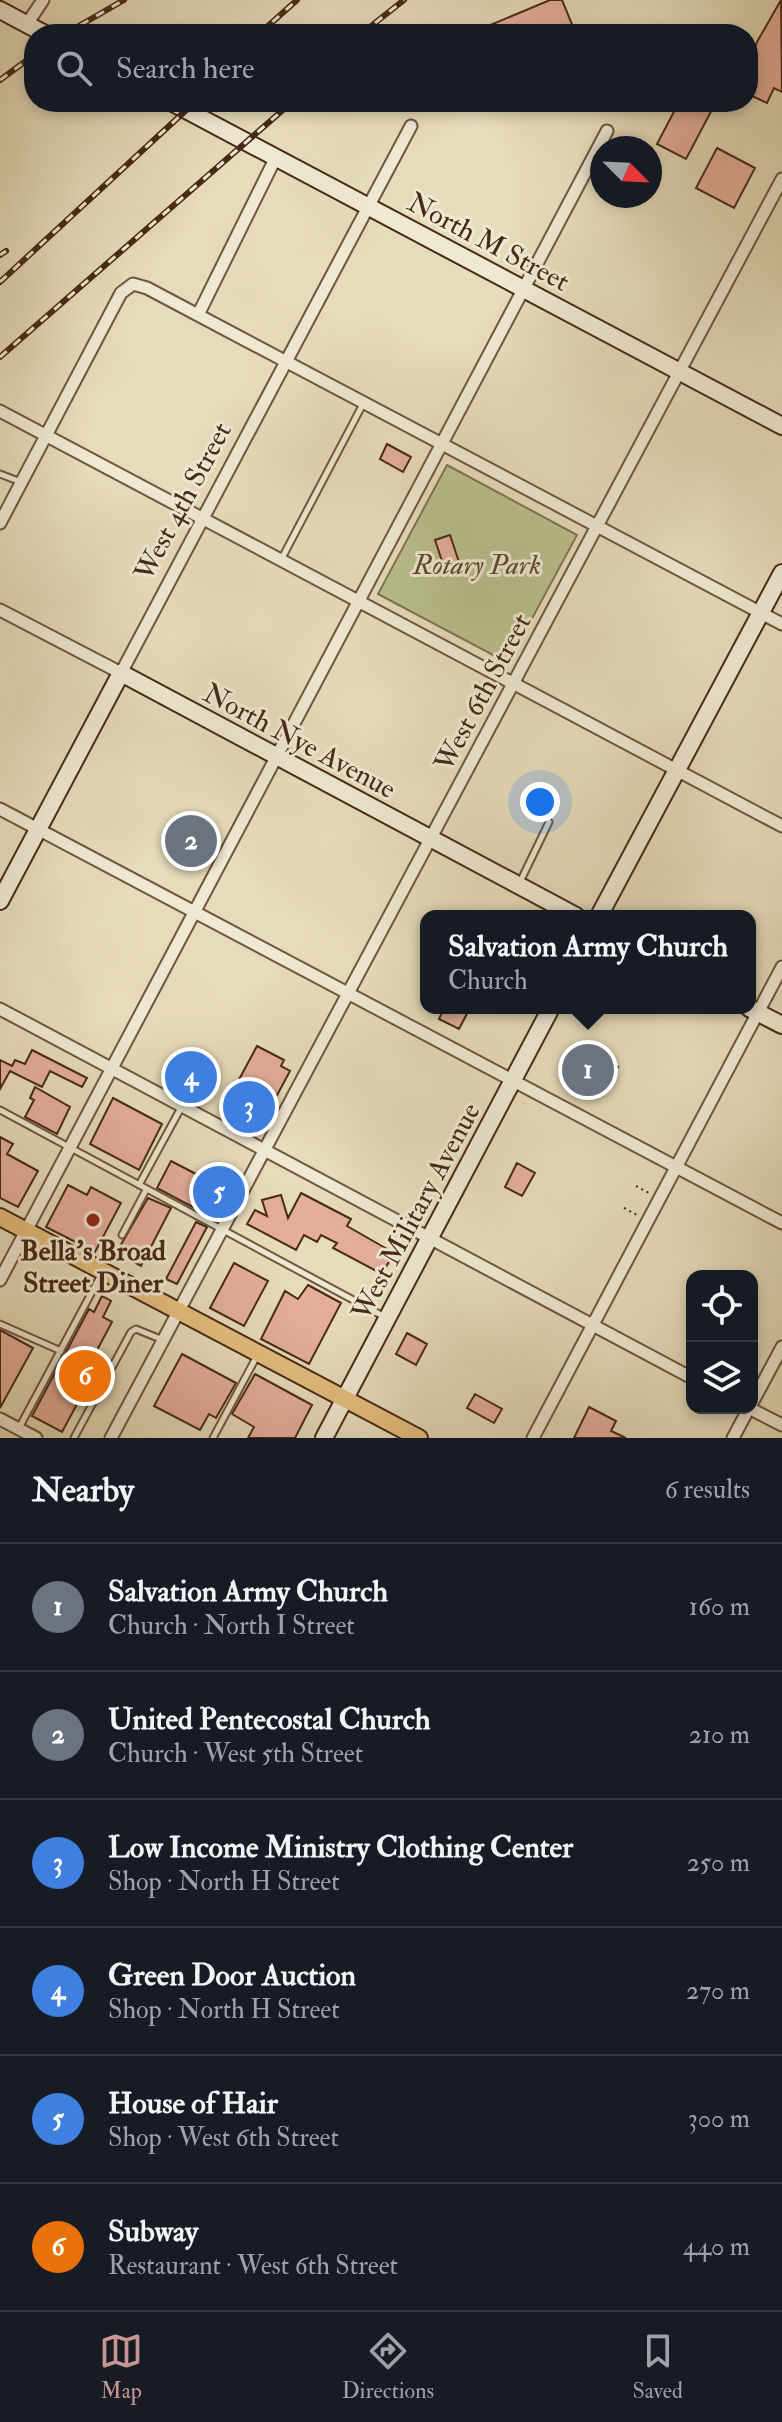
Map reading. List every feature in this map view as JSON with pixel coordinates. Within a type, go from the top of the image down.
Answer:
[{"type":"main road","points":[[0,10],[27,24]]},
{"type":"main road","name":"North M Street","points":[[190,112],[782,426]]},
{"type":"main road","points":[[602,910],[782,573]]},
{"type":"main road","name":"North Nye Avenue","points":[[121,673],[565,910]]},
{"type":"main road","name":"West 4th Street","points":[[0,901],[121,673]]},
{"type":"main road","points":[[756,1011],[782,1025]]},
{"type":"main road","name":"West Military Avenue","points":[[324,1438],[548,1014]]},
{"type":"main road","points":[[0,1217],[419,1438]]},
{"type":"street","points":[[27,24],[43,0]]},
{"type":"street","name":"West 4th Street","points":[[121,673],[411,126]]},
{"type":"street","points":[[0,1280],[607,131]]},
{"type":"street","points":[[198,315],[276,157]]},
{"type":"street","name":"West 6th Street","points":[[111,1438],[782,179]]},
{"type":"street","points":[[1,517],[121,293],[133,284],[286,361],[782,624]]},
{"type":"street","points":[[0,411],[782,826]]},
{"type":"street","name":"North Nye Avenue","points":[[0,610],[121,673]]},
{"type":"street","points":[[0,809],[782,1223]]},
{"type":"street","points":[[756,1007],[782,967]]},
{"type":"street","points":[[0,1009],[686,1375]]},
{"type":"street","points":[[533,1438],[752,1014]]},
{"type":"street","points":[[758,1393],[782,1347]]},
{"type":"street","points":[[758,1410],[782,1425]]},
{"type":"street","points":[[733,1438],[746,1414]]},
{"type":"street","points":[[0,1419],[36,1438]]},
{"type":"lane","points":[[282,559],[364,403]]},
{"type":"lane","points":[[0,474],[22,482]]},
{"type":"lane","points":[[518,885],[549,822]]},
{"type":"lane","points":[[139,1185],[182,1106]]},
{"type":"lane","points":[[0,1110],[388,1318]]},
{"type":"lane","points":[[122,1235],[146,1190]]},
{"type":"lane","points":[[19,1429],[103,1272]]},
{"type":"lane","points":[[0,1324],[61,1351]]},
{"type":"lane","points":[[74,1438],[131,1332],[136,1329],[164,1340]]},
{"type":"lane","points":[[213,1438],[258,1354]]},
{"type":"path","points":[[636,1186],[653,1195]]},
{"type":"path","points":[[624,1208],[642,1218]]},
{"type":"green space","name":"Rotary Park","points":[[447,465],[577,535],[508,663],[378,594]]},
{"type":"building","points":[[550,0],[562,0],[572,24],[493,24]]},
{"type":"building","points":[[781,0],[782,92],[774,88],[767,103],[758,99],[758,40]]},
{"type":"building","points":[[674,112],[711,112],[686,159],[662,147],[661,136]]},
{"type":"building","points":[[717,148],[755,168],[734,208],[696,188]]},
{"type":"building","points":[[387,444],[411,457],[403,472],[380,459]]},
{"type":"building","points":[[450,535],[459,562],[444,567],[435,540]]},
{"type":"building","points":[[441,1014],[467,1014],[459,1029],[439,1019]]},
{"type":"building","points":[[580,1045],[618,1067],[603,1095],[564,1073]]},
{"type":"building","points":[[257,1046],[284,1060],[281,1066],[290,1071],[258,1131],[222,1111]]},
{"type":"building","points":[[32,1050],[87,1078],[82,1087],[50,1071],[42,1087],[10,1071],[0,1089],[0,1060],[12,1066],[15,1060],[25,1064]]},
{"type":"building","points":[[193,1056],[210,1065],[196,1092],[179,1083]]},
{"type":"building","points":[[35,1087],[70,1107],[57,1134],[25,1117],[34,1100],[30,1098]]},
{"type":"building","points":[[113,1098],[162,1124],[139,1170],[90,1144]]},
{"type":"building","points":[[0,1137],[13,1144],[7,1154],[38,1171],[18,1207],[0,1198]]},
{"type":"building","points":[[171,1161],[227,1190],[213,1218],[157,1188]]},
{"type":"building","points":[[517,1163],[535,1173],[522,1196],[505,1187]]},
{"type":"building","name":"Bella's Broad Street Diner","points":[[68,1185],[87,1195],[91,1187],[121,1203],[95,1252],[46,1227]]},
{"type":"building","points":[[301,1193],[351,1219],[347,1226],[394,1253],[382,1274],[333,1248],[337,1243],[321,1235],[317,1242],[304,1235],[296,1250],[247,1224],[255,1210],[267,1216],[262,1200],[281,1195],[288,1218]]},
{"type":"building","points":[[148,1198],[171,1208],[141,1266],[116,1253]]},
{"type":"building","points":[[196,1222],[207,1227],[177,1284],[166,1279]]},
{"type":"building","points":[[234,1263],[268,1281],[244,1326],[210,1308]]},
{"type":"building","points":[[308,1285],[341,1303],[309,1364],[261,1339],[285,1291],[298,1299]]},
{"type":"building","points":[[102,1296],[111,1301],[103,1317],[112,1322],[88,1367],[95,1371],[62,1432],[32,1416],[89,1309],[94,1312]]},
{"type":"building","points":[[0,1330],[33,1348],[0,1408]]},
{"type":"building","points":[[407,1333],[427,1344],[416,1365],[396,1354]]},
{"type":"building","points":[[182,1354],[236,1383],[216,1418],[209,1414],[200,1430],[154,1406]]},
{"type":"building","points":[[255,1374],[312,1405],[295,1438],[248,1438],[254,1427],[232,1414]]},
{"type":"building","points":[[475,1394],[502,1409],[494,1423],[467,1408]]},
{"type":"building","points":[[589,1407],[616,1421],[611,1431],[626,1438],[574,1438]]},
{"type":"railway","points":[[82,24],[124,0]]},
{"type":"railway","points":[[270,24],[297,0]]},
{"type":"railway","points":[[374,24],[404,0]]},
{"type":"railway","points":[[0,80],[24,62]]},
{"type":"railway","points":[[0,282],[184,112]]},
{"type":"railway","points":[[0,357],[281,112]]},
{"type":"railway","points":[[0,255],[6,251]]},
{"type":"place","name":"United Pentecostal Church","points":[[191,841]]},
{"type":"place","name":"Salvation Army Church","points":[[588,1070]]},
{"type":"place","name":"Green Door Auction","points":[[191,1077]]},
{"type":"place","name":"Low Income Ministry Clothing Center","points":[[249,1107]]},
{"type":"place","name":"House of Hair","points":[[219,1192]]},
{"type":"place","name":"Bella's Broad Street Diner","points":[[93,1220]]},
{"type":"place","name":"Subway","points":[[85,1376]]}]
